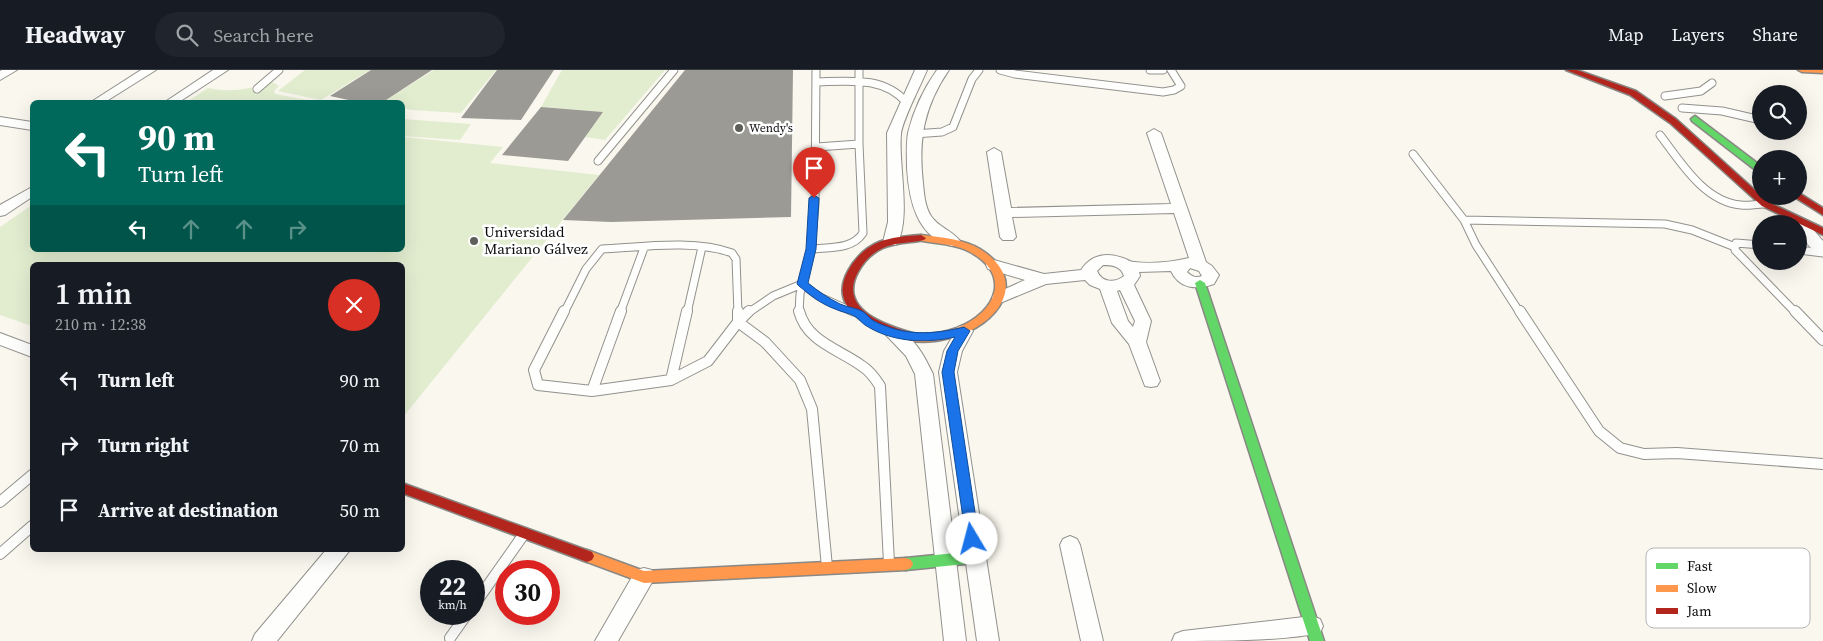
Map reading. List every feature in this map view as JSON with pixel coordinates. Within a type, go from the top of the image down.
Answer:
[{"type":"main road","points":[[1570,70],[1633,93],[1665,115],[1752,194]]},
{"type":"main road","points":[[1802,70],[1823,71]]},
{"type":"main road","points":[[1661,94],[1682,108],[1752,163]]},
{"type":"main road","points":[[1807,202],[1823,212]]},
{"type":"main road","points":[[1767,205],[1785,215]]},
{"type":"main road","points":[[1807,221],[1823,218]]},
{"type":"main road","points":[[1807,226],[1823,232]]},
{"type":"main road","points":[[921,238],[952,241],[976,251],[994,265],[1002,282],[1000,298],[988,317],[964,331],[942,336],[918,338],[894,334],[868,322],[851,306],[846,287],[851,268],[867,253],[891,242],[921,238]]},
{"type":"main road","points":[[1200,283],[1315,634]]},
{"type":"main road","points":[[405,489],[644,577],[889,566],[975,557]]},
{"type":"street","points":[[0,76],[11,70]]},
{"type":"street","points":[[100,100],[150,70]]},
{"type":"street","points":[[174,100],[222,70]]},
{"type":"street","points":[[891,242],[896,222],[894,133],[921,70]]},
{"type":"street","points":[[943,70],[914,134],[914,149],[921,212],[933,227],[952,241]]},
{"type":"street","points":[[0,121],[30,126]]},
{"type":"street","points":[[1154,133],[1199,264]]},
{"type":"street","points":[[994,152],[1008,237]]},
{"type":"street","points":[[0,212],[30,192]]},
{"type":"street","points":[[1004,213],[1180,208]]},
{"type":"street","points":[[1807,232],[1823,252]]},
{"type":"street","points":[[1137,342],[1143,321],[1128,276],[1116,261],[1102,260],[1091,266],[1090,274],[1093,279],[1107,286],[1120,323],[1137,342],[1151,381]]},
{"type":"street","points":[[1107,286],[1128,276],[1182,272],[1189,263],[1199,264],[1208,269],[1211,275],[1208,280],[1200,283],[1190,282],[1182,272]]},
{"type":"street","points":[[994,265],[1020,274],[1044,279]]},
{"type":"street","points":[[1000,298],[1044,279],[1090,274]]},
{"type":"street","points":[[964,331],[953,351],[948,372],[988,641]]},
{"type":"street","points":[[894,334],[908,345],[918,359],[924,374],[955,641]]},
{"type":"street","points":[[0,339],[30,350]]},
{"type":"street","points":[[1070,545],[1092,641]]},
{"type":"street","points":[[263,641],[337,552]]},
{"type":"street","points":[[606,641],[644,577]]},
{"type":"street","points":[[1183,641],[1315,634]]},
{"type":"lane","points":[[257,89],[279,70]]},
{"type":"lane","points":[[598,162],[674,70]]},
{"type":"lane","points":[[816,70],[817,146],[811,249],[798,305],[800,317],[806,329],[822,344],[870,371],[880,386],[889,566]]},
{"type":"lane","points":[[811,249],[849,245],[862,236],[859,70]]},
{"type":"lane","points":[[914,134],[942,132],[953,127],[972,79],[979,70]]},
{"type":"lane","points":[[1000,70],[1015,74],[1163,92],[1174,90],[1181,86],[1171,70]]},
{"type":"lane","points":[[1150,70],[1163,70]]},
{"type":"lane","points":[[816,82],[859,82],[890,88],[898,92],[907,102]]},
{"type":"lane","points":[[1661,94],[1701,90],[1712,83]]},
{"type":"lane","points":[[1682,108],[1722,111],[1752,118]]},
{"type":"lane","points":[[1660,135],[1687,169],[1719,198],[1741,205],[1752,205]]},
{"type":"lane","points":[[817,146],[859,144]]},
{"type":"lane","points":[[1413,154],[1464,220],[1476,245],[1588,416],[1599,430],[1620,448],[1644,454],[1677,453],[1823,464]]},
{"type":"lane","points":[[1464,220],[1665,224],[1691,229],[1735,247],[1735,250],[1823,340]]},
{"type":"lane","points":[[1735,247],[1736,243],[1752,244]]},
{"type":"lane","points":[[738,322],[736,259],[732,254],[726,251],[702,247],[602,248],[586,268],[534,370],[538,385],[592,391],[671,380],[708,361],[738,322],[751,310],[773,296],[802,284]]},
{"type":"lane","points":[[671,380],[702,247]]},
{"type":"lane","points":[[592,391],[644,248]]},
{"type":"lane","points":[[1807,251],[1823,252]]},
{"type":"lane","points":[[802,284],[818,296],[837,306],[860,314]]},
{"type":"lane","points":[[738,322],[765,342],[800,380],[812,409],[827,568]]},
{"type":"lane","points":[[0,502],[30,477]]},
{"type":"lane","points":[[0,554],[30,528]]},
{"type":"lane","points":[[485,589],[525,533]]},
{"type":"lane","points":[[450,638],[459,625]]},
{"type":"green space","points":[[305,70],[370,70],[321,100],[278,91]]},
{"type":"green space","points":[[434,70],[496,70],[461,113],[411,110],[405,108],[405,100],[386,100]]},
{"type":"green space","points":[[562,70],[665,70],[605,140],[585,137],[603,112],[541,107]]},
{"type":"green space","points":[[272,82],[279,86],[274,91],[275,94],[306,100],[190,100],[208,88],[239,90]]},
{"type":"green space","points":[[405,119],[471,124],[460,140],[405,136]]},
{"type":"green space","points":[[405,137],[503,147],[490,163],[599,175],[405,415],[405,262],[30,262],[30,325],[0,315],[0,227],[30,206],[30,252],[405,252]]},
{"type":"building","points":[[371,70],[432,70],[386,100],[349,100],[330,96]]},
{"type":"building","points":[[497,70],[554,70],[521,120],[461,118]]},
{"type":"building","points":[[685,70],[793,70],[791,217],[611,222],[563,220]]},
{"type":"building","points":[[541,107],[603,112],[568,161],[502,155]]},
{"type":"traffic: fast","points":[[1695,119],[1752,163]]},
{"type":"traffic: fast","points":[[1200,283],[1317,641]]},
{"type":"traffic: fast","points":[[906,564],[975,557]]},
{"type":"traffic: slow","points":[[1802,70],[1823,71]]},
{"type":"traffic: slow","points":[[912,337],[931,338],[961,331],[986,316],[995,306],[1000,296],[1001,284],[998,273],[990,262],[977,252],[957,244],[921,238]]},
{"type":"traffic: slow","points":[[587,556],[644,577],[906,564]]},
{"type":"traffic: jam","points":[[1570,70],[1633,93],[1673,121],[1765,204],[1823,232]]},
{"type":"traffic: jam","points":[[1807,201],[1823,212]]},
{"type":"traffic: jam","points":[[912,337],[885,329],[860,314],[852,304],[847,293],[848,280],[859,262],[873,249],[891,242],[921,238]]},
{"type":"traffic: jam","points":[[405,489],[587,556]]},
{"type":"place","name":"Wendy's","points":[[739,128]]},
{"type":"place","name":"Universidad Mariano Gálvez","points":[[474,241]]},
{"type":"route","points":[[814,198],[811,249],[802,284],[818,296],[837,306],[860,314],[868,322],[894,334],[918,338],[942,336],[964,331],[953,351],[948,372],[972,539]]}]
